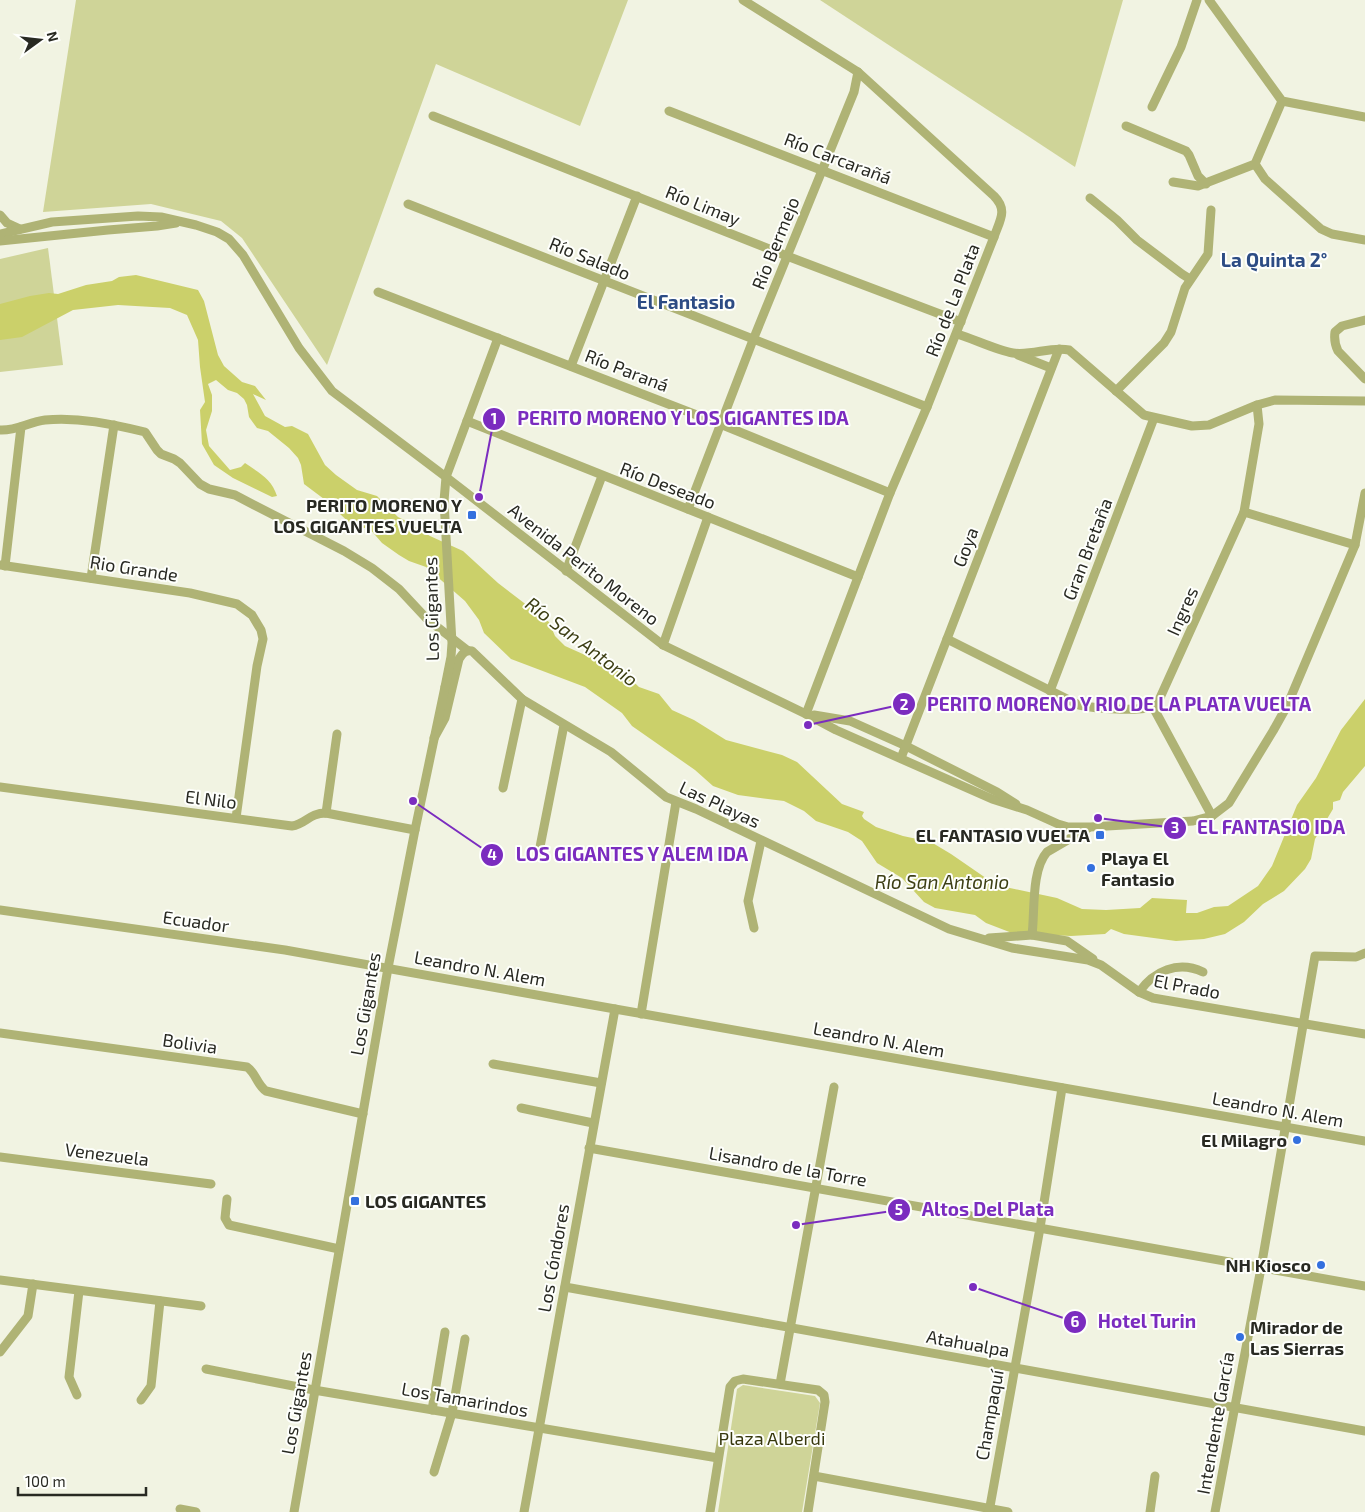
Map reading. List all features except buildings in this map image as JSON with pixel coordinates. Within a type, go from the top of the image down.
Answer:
[{"type":"street","name":"Río de La Plata","points":[[743,0],[858,72],[999,201],[1002,210],[994,237],[957,334],[890,493],[806,714]]},
{"type":"street","points":[[1152,107],[1181,47],[1197,0]]},
{"type":"street","points":[[1209,0],[1282,101],[1365,117]]},
{"type":"street","name":"Río Bermejo","points":[[688,509],[753,340],[854,92],[858,72]]},
{"type":"street","points":[[1173,182],[1198,186],[1255,164],[1282,101]]},
{"type":"street","name":"Río Carcarañá","points":[[669,111],[994,237]]},
{"type":"street","name":"Río Limay","points":[[433,116],[787,256],[961,322]]},
{"type":"street","points":[[1126,126],[1186,151],[1198,176],[1206,184]]},
{"type":"street","points":[[1255,164],[1265,179],[1320,229],[1332,234],[1365,240]]},
{"type":"street","points":[[571,366],[637,196]]},
{"type":"street","points":[[1090,198],[1137,240],[1190,278]]},
{"type":"street","name":"Río Salado","points":[[408,204],[927,407]]},
{"type":"street","points":[[1116,391],[1168,338],[1190,278],[1208,254],[1211,210]]},
{"type":"street","points":[[0,215],[7,224],[21,229]]},
{"type":"street","name":"Avenida Perito Moreno","points":[[0,234],[52,222],[138,216],[161,217],[209,229],[229,239],[243,255],[299,348],[332,391],[663,645],[836,730],[992,799],[1027,810],[1068,827],[1193,821],[1212,816],[1229,803],[1280,719],[1354,545],[1365,493]]},
{"type":"street","name":"Avenida Perito Moreno","points":[[0,241],[157,226],[180,222]]},
{"type":"street","name":"Río Paraná","points":[[378,292],[720,424],[890,493]]},
{"type":"street","points":[[1365,320],[1342,326],[1335,332],[1334,337],[1338,351],[1365,379]]},
{"type":"street","points":[[957,334],[1051,368]]},
{"type":"street","name":"Los Gigantes","points":[[294,1512],[388,968],[414,830],[451,657],[452,643],[444,501],[446,477],[498,338]]},
{"type":"street","points":[[1013,353],[1031,353],[1059,349],[1069,350],[1144,415],[1192,426],[1204,426],[1257,405],[1282,399],[1365,401]]},
{"type":"street","name":"Goya","points":[[902,758],[1059,349]]},
{"type":"street","name":"Ingres","points":[[1153,706],[1159,700],[1244,512],[1259,424],[1257,405]]},
{"type":"street","name":"Gran Bretaña","points":[[1050,691],[1154,418]]},
{"type":"street","name":"Las Playas","points":[[0,430],[12,430],[40,421],[68,419],[114,425],[145,432],[161,454],[180,463],[200,484],[209,489],[234,495],[254,504],[344,551],[372,568],[399,590],[428,619],[470,651],[522,699],[611,752],[666,797],[696,809],[949,929],[984,939]]},
{"type":"street","name":"Río Deseado","points":[[467,421],[858,577]]},
{"type":"street","points":[[91,578],[114,425]]},
{"type":"street","points":[[3,566],[21,427]]},
{"type":"street","points":[[566,571],[602,476]]},
{"type":"street","points":[[1244,512],[1354,545]]},
{"type":"street","points":[[663,645],[708,517]]},
{"type":"street","name":"Rio Grande","points":[[3,566],[190,593],[237,604],[246,609],[256,620],[263,639],[257,666],[236,818]]},
{"type":"street","points":[[947,639],[1079,705],[1143,708],[1153,706],[1212,816]]},
{"type":"street","points":[[434,738],[445,718],[459,659],[463,652],[470,651]]},
{"type":"street","points":[[503,788],[522,699]]},
{"type":"street","name":"Avenida Perito Moreno","points":[[806,714],[850,721],[906,746],[997,792],[1027,810]]},
{"type":"street","points":[[539,852],[564,725]]},
{"type":"street","points":[[337,734],[326,813],[414,830]]},
{"type":"street","name":"El Nilo","points":[[0,787],[292,826],[298,825],[313,814],[326,813]]},
{"type":"street","points":[[641,1014],[676,802]]},
{"type":"street","points":[[1032,935],[1038,870],[1042,858],[1047,852],[1090,827]]},
{"type":"street","points":[[754,928],[748,901],[761,841]]},
{"type":"street","name":"Ecuador","points":[[0,910],[286,950],[388,968]]},
{"type":"street","points":[[984,939],[1032,935],[1067,941],[1101,965]]},
{"type":"street","name":"El Prado","points":[[984,939],[1032,952],[1081,958],[1101,965],[1139,992],[1153,998],[1365,1034]]},
{"type":"street","name":"Intendente García","points":[[1215,1512],[1261,1268],[1315,956],[1356,957],[1365,954]]},
{"type":"street","points":[[1139,992],[1147,980],[1160,972],[1186,966],[1194,967],[1203,972]]},
{"type":"street","name":"Leandro N. Alem","points":[[388,968],[1365,1141]]},
{"type":"street","name":"Los Cóndores","points":[[524,1512],[593,1122],[615,1009]]},
{"type":"street","name":"Bolivia","points":[[0,1033],[247,1067],[266,1091],[363,1114]]},
{"type":"street","points":[[493,1064],[601,1083]]},
{"type":"street","points":[[780,1384],[834,1087]]},
{"type":"street","name":"Champaquí","points":[[989,1510],[1040,1228],[1062,1088]]},
{"type":"street","points":[[521,1108],[593,1122]]},
{"type":"street","name":"Lisandro de la Torre","points":[[589,1148],[1365,1286]]},
{"type":"street","name":"Venezuela","points":[[0,1157],[211,1184]]},
{"type":"street","points":[[227,1198],[225,1218],[229,1225],[339,1249]]},
{"type":"street","points":[[0,1280],[201,1306]]},
{"type":"street","points":[[0,1352],[28,1316],[33,1284]]},
{"type":"street","name":"Atahualpa","points":[[565,1287],[1365,1431]]},
{"type":"street","points":[[78,1395],[69,1377],[79,1291]]},
{"type":"street","points":[[142,1400],[151,1386],[160,1301]]},
{"type":"street","points":[[432,1410],[444,1332]]},
{"type":"street","points":[[434,1472],[440,1446],[447,1433],[452,1413],[465,1338]]},
{"type":"street","name":"Los Tamarindos","points":[[206,1369],[314,1390],[718,1458]]},
{"type":"street","points":[[710,1512],[730,1387],[733,1383],[743,1379],[818,1390],[823,1393],[825,1398],[808,1512]]},
{"type":"street","points":[[814,1476],[989,1510],[1008,1512]]},
{"type":"street","points":[[1150,1512],[1155,1476]]},
{"type":"street","points":[[180,1509],[196,1512]]},
{"type":"green space","points":[[76,0],[628,0],[580,126],[436,64],[327,365],[242,238],[221,221],[151,204],[43,212]]},
{"type":"green space","points":[[820,0],[1123,0],[1075,167]]},
{"type":"green space","points":[[48,248],[63,365],[0,372],[0,259]]},
{"type":"green space","name":"Plaza Alberdi","points":[[743,1385],[815,1396],[820,1403],[802,1512],[718,1512],[737,1389]]},
{"type":"water","name":"Río San Antonio","points":[[136,275],[198,290],[204,301],[218,355],[224,366],[242,382],[255,386],[266,400],[253,394],[265,416],[285,427],[292,426],[308,434],[325,465],[336,475],[357,490],[377,496],[398,517],[430,536],[463,551],[498,583],[549,622],[555,636],[565,646],[623,672],[639,687],[659,694],[672,710],[694,720],[726,740],[782,755],[797,762],[842,804],[864,812],[862,816],[864,819],[876,827],[903,836],[931,842],[996,885],[1057,898],[1082,909],[1140,908],[1152,898],[1187,900],[1186,913],[1197,913],[1214,907],[1228,906],[1258,886],[1272,866],[1297,805],[1316,778],[1341,730],[1365,699],[1365,766],[1343,792],[1340,800],[1333,802],[1333,809],[1315,839],[1311,859],[1305,869],[1284,891],[1263,904],[1244,922],[1225,934],[1204,939],[1176,941],[1124,934],[1111,929],[1105,934],[1071,936],[1012,933],[986,923],[975,915],[935,908],[924,902],[902,878],[877,863],[862,841],[848,832],[816,821],[804,811],[784,801],[738,795],[713,786],[695,770],[632,726],[622,713],[585,687],[511,659],[484,633],[479,620],[465,601],[426,567],[399,555],[382,543],[369,528],[355,528],[324,499],[304,484],[298,458],[268,431],[257,428],[249,417],[244,399],[237,393],[228,390],[216,380],[208,384],[212,395],[212,411],[206,430],[209,446],[230,470],[241,467],[245,463],[260,473],[272,485],[277,496],[272,497],[233,478],[214,465],[202,444],[200,410],[205,402],[198,340],[187,315],[170,308],[118,305],[73,310],[22,337],[0,340],[0,304],[30,296],[49,293],[58,294],[86,285]]},
{"type":"place","name":"PERITO MORENO Y LOS GIGANTES IDA","points":[[479,497]]},
{"type":"place","name":"PERITO MORENO Y LOS GIGANTES VUELTA","points":[[472,515]]},
{"type":"place","name":"PERITO MORENO Y RIO DE LA PLATA VUELTA","points":[[808,725]]},
{"type":"place","name":"LOS GIGANTES Y ALEM IDA","points":[[413,801]]},
{"type":"place","name":"EL FANTASIO IDA","points":[[1098,818]]},
{"type":"place","name":"EL FANTASIO VUELTA","points":[[1100,835]]},
{"type":"place","name":"Playa El Fantasio","points":[[1091,868]]},
{"type":"place","name":"El Milagro","points":[[1297,1140]]},
{"type":"place","name":"LOS GIGANTES","points":[[355,1201]]},
{"type":"place","name":"Altos Del Plata","points":[[796,1225]]},
{"type":"place","name":"NH Kiosco","points":[[1321,1265]]},
{"type":"place","name":"Hotel Turin","points":[[973,1287]]},
{"type":"place","name":"Mirador de Las Sierras","points":[[1240,1337]]},
{"type":"district","name":"La Quinta 2°","points":[[1274,259]]},
{"type":"district","name":"El Fantasio","points":[[686,301]]}]
